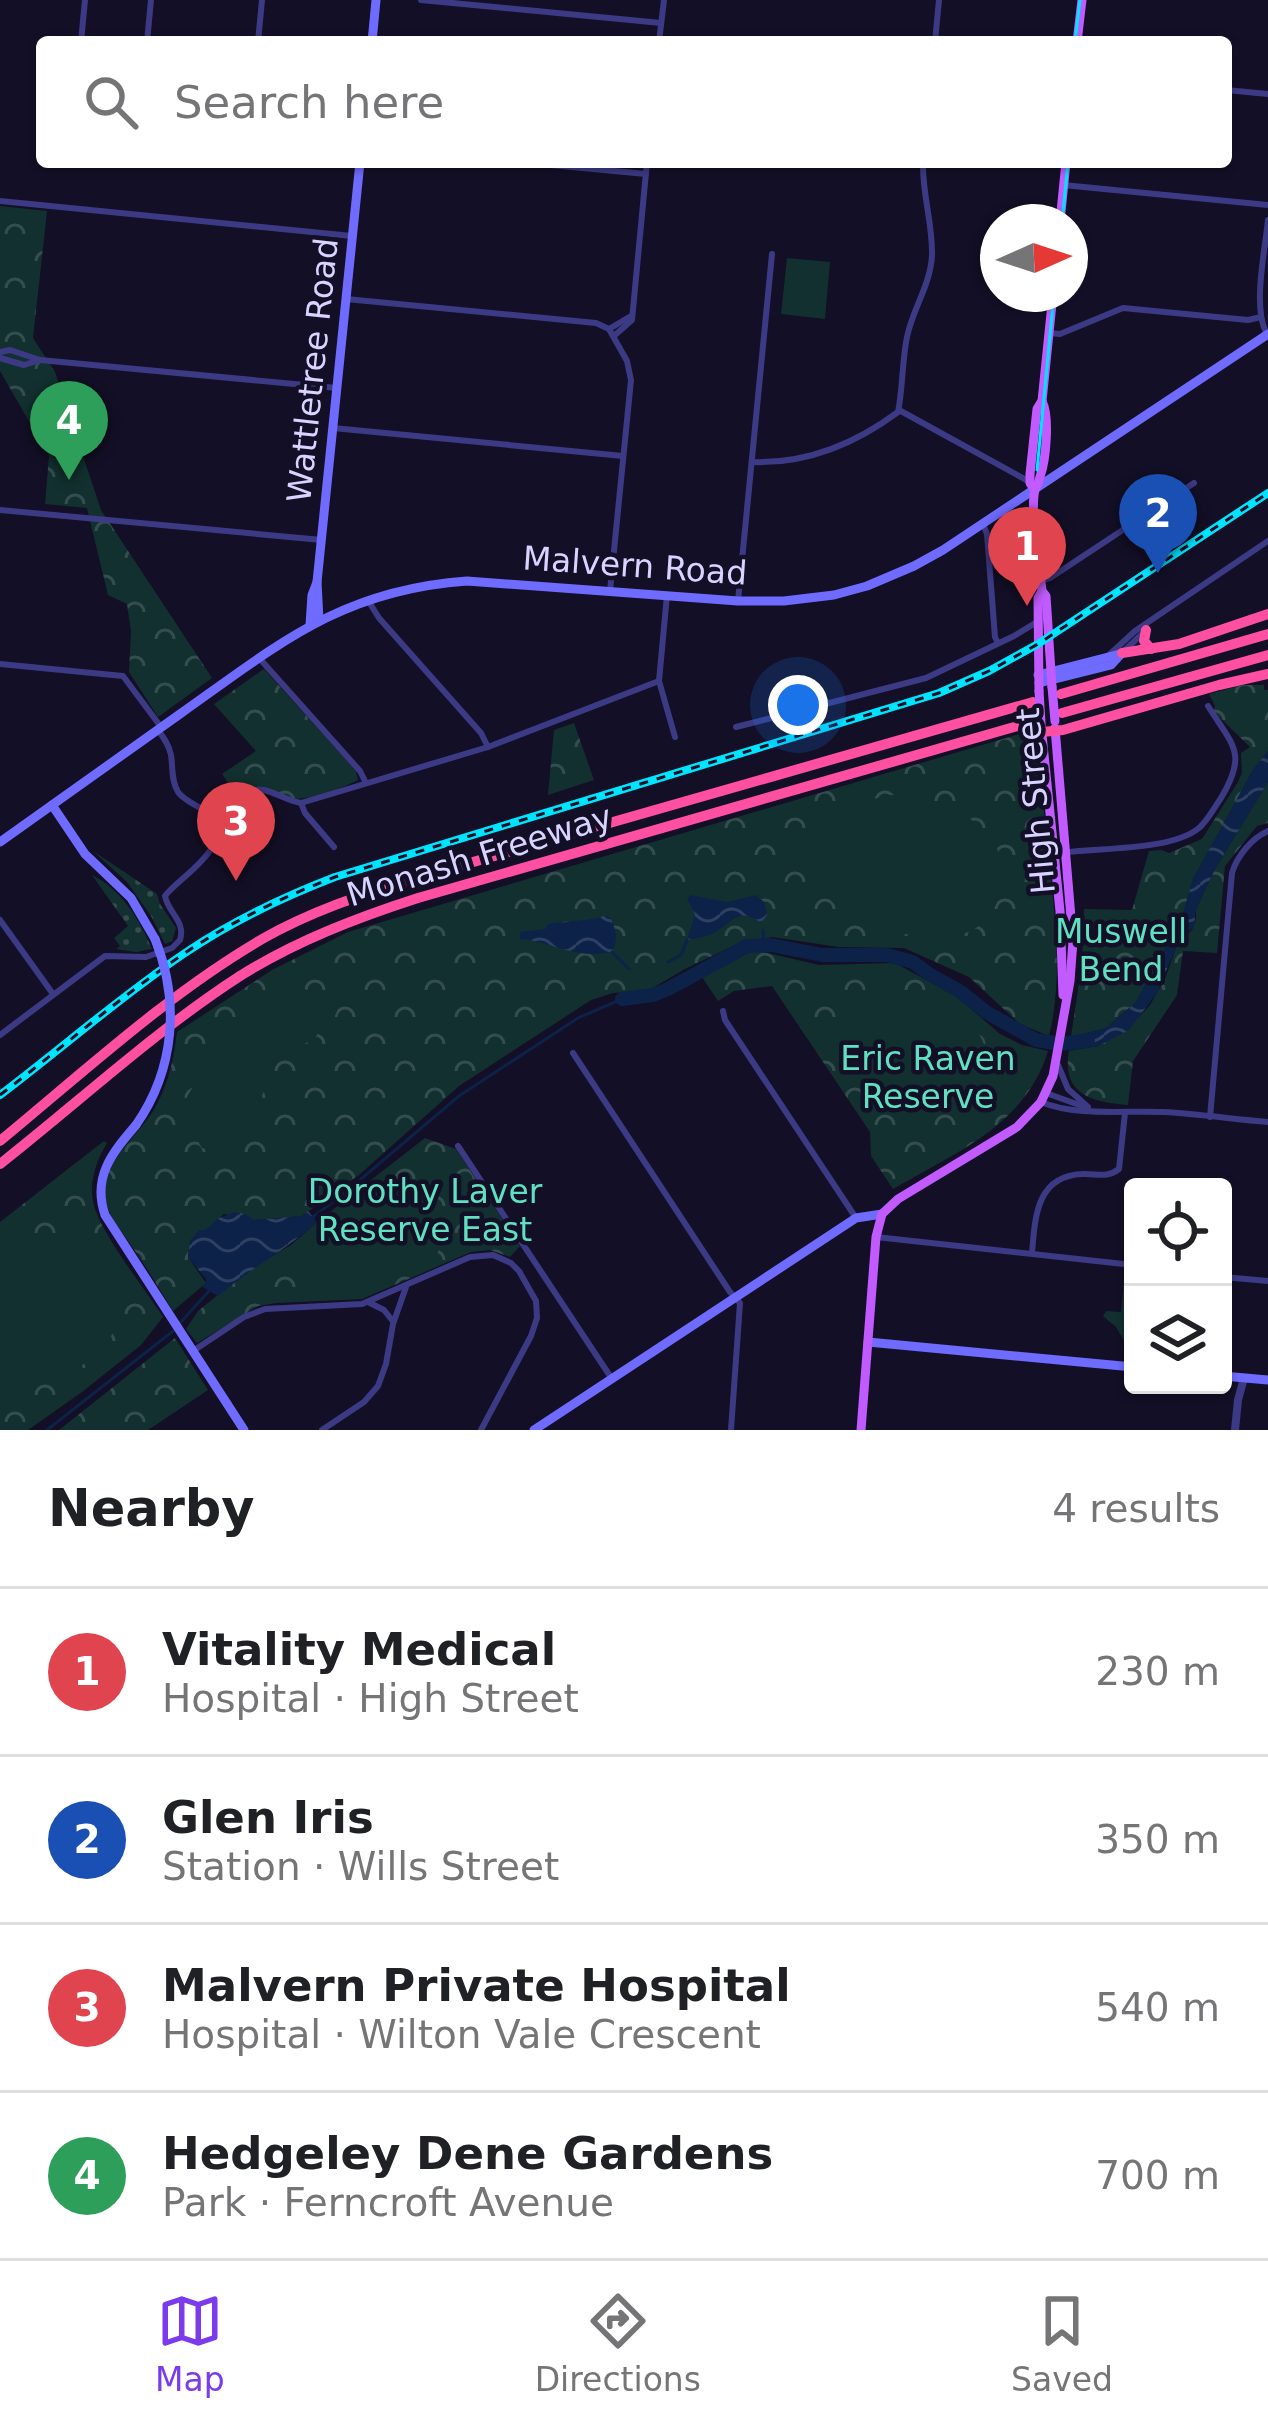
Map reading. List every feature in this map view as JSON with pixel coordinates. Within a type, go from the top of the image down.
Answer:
[{"type":"highway","points":[[1122,653],[1180,644],[1268,614]]},
{"type":"highway","points":[[1146,630],[1144,641],[1151,649]]},
{"type":"highway","points":[[1054,684],[1268,634]]},
{"type":"highway","points":[[1062,713],[1268,655]]},
{"type":"highway","name":"Monash Freeway","points":[[0,1164],[211,996],[277,955],[348,921],[504,872],[1268,674]]},
{"type":"highway","name":"Monash Freeway","points":[[0,1141],[199,981],[318,911],[1037,688]]},
{"type":"main road","points":[[373,36],[376,0]]},
{"type":"main road","points":[[1079,36],[1082,0]]},
{"type":"main road","name":"Wattletree Road","points":[[314,622],[359,168]]},
{"type":"main road","points":[[1062,204],[1065,168]]},
{"type":"main road","name":"High Street","points":[[1043,1097],[1058,1056],[1072,941],[1066,852],[1037,688],[1041,586],[1032,486],[1041,476],[1047,411],[1042,401],[1051,312]]},
{"type":"main road","name":"Malvern Road","points":[[0,842],[314,622],[368,599],[419,586],[467,581],[738,601],[800,600],[867,586],[914,566],[983,524],[1032,486],[1268,334]]},
{"type":"main road","name":"High Street","points":[[1041,586],[1046,596],[1054,684],[1046,728],[1064,1006]]},
{"type":"main road","points":[[1037,688],[1112,664],[1122,653]]},
{"type":"main road","points":[[1054,684],[1122,653]]},
{"type":"main road","points":[[52,805],[85,854],[131,898],[155,939],[170,991],[170,1030],[159,1082],[136,1125],[106,1161],[100,1203],[244,1430]]},
{"type":"main road","points":[[534,1430],[856,1218],[882,1214],[1011,1132],[1043,1097]]},
{"type":"main road","points":[[861,1430],[876,1237],[882,1214]]},
{"type":"main road","points":[[868,1342],[1124,1366]]},
{"type":"main road","points":[[1232,1377],[1268,1380]]},
{"type":"street","points":[[82,36],[85,0]]},
{"type":"street","points":[[148,36],[151,0]]},
{"type":"street","points":[[259,36],[262,0]]},
{"type":"street","points":[[421,0],[661,23]]},
{"type":"street","points":[[660,36],[664,0]]},
{"type":"street","points":[[936,36],[939,0]]},
{"type":"street","points":[[1232,91],[1268,94]]},
{"type":"street","points":[[582,168],[646,174]]},
{"type":"street","points":[[611,333],[631,316],[646,168]]},
{"type":"street","points":[[752,462],[818,454],[861,436],[898,410],[908,333],[932,261],[923,168]]},
{"type":"street","points":[[1064,185],[1268,205]]},
{"type":"street","points":[[0,201],[352,236]]},
{"type":"street","points":[[1265,319],[1260,304],[1268,220]]},
{"type":"street","points":[[738,601],[772,254]]},
{"type":"street","points":[[346,299],[596,323],[611,333],[630,372],[610,591]]},
{"type":"street","points":[[1049,333],[1060,334],[1123,308],[1265,319]]},
{"type":"street","points":[[1265,319],[1260,322],[1268,334]]},
{"type":"street","points":[[0,355],[10,350],[40,360],[337,388]]},
{"type":"street","points":[[898,410],[1032,486]]},
{"type":"street","points":[[333,428],[623,456]]},
{"type":"street","points":[[1041,586],[1194,483]]},
{"type":"street","points":[[0,509],[322,540]]},
{"type":"street","points":[[983,524],[998,644]]},
{"type":"street","points":[[1107,656],[1135,631],[1268,541]]},
{"type":"street","points":[[667,595],[659,681],[675,737]]},
{"type":"street","points":[[368,599],[488,747]]},
{"type":"street","points":[[1122,653],[1164,612]]},
{"type":"street","points":[[736,727],[926,678],[1039,620]]},
{"type":"street","points":[[1014,636],[1027,636],[1038,643]]},
{"type":"street","points":[[260,658],[360,771],[366,784]]},
{"type":"street","points":[[0,664],[123,676],[169,747],[178,793],[204,810],[216,832],[203,860],[166,894],[182,928],[179,943],[143,958],[105,956],[0,1035]]},
{"type":"street","points":[[216,832],[251,791],[264,790],[301,803],[488,747],[659,681]]},
{"type":"street","points":[[1053,854],[1166,842],[1205,822],[1234,776],[1237,762],[1208,706]]},
{"type":"street","points":[[301,803],[334,847]]},
{"type":"street","points":[[212,820],[225,821]]},
{"type":"street","points":[[1210,1117],[1232,873],[1238,859],[1268,830]]},
{"type":"street","points":[[0,920],[53,994]]},
{"type":"street","points":[[723,1011],[856,1218]]},
{"type":"street","points":[[573,1053],[741,1309],[731,1430]]},
{"type":"street","points":[[1058,1056],[1069,1088],[1091,1109]]},
{"type":"street","points":[[1043,1097],[1126,1114],[1163,1112],[1268,1122]]},
{"type":"street","points":[[1031,1254],[1037,1205],[1048,1189],[1071,1176],[1112,1175],[1119,1169],[1126,1114]]},
{"type":"street","points":[[458,1146],[611,1379]]},
{"type":"street","points":[[876,1237],[1124,1264]]},
{"type":"street","points":[[193,1351],[244,1317],[265,1309],[368,1302],[470,1257],[488,1254],[515,1266],[538,1312],[535,1328],[481,1430]]},
{"type":"street","points":[[1232,1278],[1268,1281]]},
{"type":"street","points":[[322,1430],[375,1391],[385,1371],[393,1324],[408,1284]]},
{"type":"street","points":[[368,1302],[384,1310],[393,1324]]},
{"type":"street","points":[[1235,1430],[1240,1378]]},
{"type":"green space","points":[[0,206],[47,211],[33,338],[55,372],[101,510],[212,678],[158,717],[129,672],[127,604],[108,595],[87,508],[45,504],[49,456],[0,371]]},
{"type":"green space","points":[[787,258],[830,262],[825,319],[781,314]]},
{"type":"green space","points":[[264,669],[356,771],[358,780],[306,798],[260,787],[237,796],[222,774],[256,751],[214,704]]},
{"type":"green space","name":"Muswell Bend","points":[[1264,685],[1268,690],[1268,751],[1193,879],[1182,917],[1136,1002],[1106,1028],[1071,1037],[1084,909],[1132,910],[1149,851],[1169,853],[1202,839],[1238,782],[1241,753],[1250,747],[1213,711],[1209,694]]},
{"type":"green space","points":[[574,723],[594,780],[548,795],[554,730]]},
{"type":"green space","points":[[1033,730],[1056,937],[1056,997],[1049,1036],[1020,1024],[969,977],[904,948],[839,947],[772,937],[737,944],[649,990],[591,1000],[459,1086],[359,1175],[302,1216],[253,1220],[224,1214],[190,1241],[188,1257],[206,1283],[173,1311],[113,1219],[105,1193],[107,1178],[161,1096],[177,1032],[272,970],[348,932]]},
{"type":"green space","points":[[1268,782],[1268,823],[1257,826],[1225,866],[1217,953],[1183,951],[1177,995],[1133,1061],[1128,1105],[1082,1093],[1070,1078],[1069,1051],[1098,1046],[1150,1005],[1177,945],[1192,930],[1196,909],[1215,869]]},
{"type":"green space","points":[[890,795],[954,808],[990,837],[1001,862],[1001,890],[980,925],[947,936],[897,932],[847,912],[815,879],[811,848],[822,823],[845,808]]},
{"type":"green space","points":[[93,851],[157,894],[176,928],[172,941],[165,944],[127,882]]},
{"type":"green space","points":[[92,875],[128,906],[152,949],[116,949],[120,946],[114,938],[128,926]]},
{"type":"green space","name":"Eric Raven Reserve","points":[[746,952],[819,965],[895,963],[956,996],[1000,1034],[1048,1051],[1023,1099],[1005,1118],[964,1149],[893,1189],[871,1156],[870,1132],[772,986],[734,991],[718,1001],[702,977]]},
{"type":"green space","points":[[304,989],[341,1002],[334,1018],[314,1039],[275,1059],[239,1155],[202,1148],[180,1110],[213,1050],[260,1018],[264,1009],[269,1011]]},
{"type":"green space","points":[[879,989],[934,1000],[966,1019],[978,1032],[988,1068],[1020,1078],[1014,1096],[981,1085],[960,1100],[935,1105],[907,1102],[858,1077],[842,1057],[835,1036],[848,1003]]},
{"type":"green space","name":"Dorothy Laver Reserve East","points":[[425,1138],[456,1149],[520,1246],[510,1257],[490,1250],[471,1252],[362,1299],[258,1306],[197,1343],[186,1329],[198,1311],[250,1269],[291,1245]]},
{"type":"green space","points":[[104,1141],[93,1181],[98,1217],[163,1317],[141,1345],[28,1430],[0,1430],[0,1222]]},
{"type":"green space","points":[[370,1196],[417,1199],[436,1211],[442,1222],[438,1252],[425,1262],[365,1290],[305,1287],[292,1274],[293,1260],[314,1238]]},
{"type":"green space","points":[[51,1238],[87,1246],[106,1262],[116,1284],[119,1308],[114,1329],[87,1362],[67,1372],[22,1379],[0,1374],[0,1250]]},
{"type":"green space","points":[[1124,1281],[1124,1341],[1103,1316],[1106,1311],[1121,1312]]},
{"type":"green space","points":[[175,1338],[208,1390],[148,1430],[59,1430]]},
{"type":"water","points":[[1268,751],[1268,782],[1215,869],[1196,909],[1194,926],[1177,945],[1157,993],[1129,1030],[1098,1046],[1069,1051],[1071,1037],[1106,1028],[1136,1002],[1182,917],[1193,879]]},
{"type":"water","points":[[690,895],[727,902],[756,895],[764,902],[767,915],[761,923],[738,917],[710,935],[687,940],[695,914],[687,899]]},
{"type":"water","points":[[610,917],[615,930],[612,952],[576,952],[520,939],[520,932],[545,929],[548,924]]},
{"type":"water","points":[[308,1211],[317,1222],[218,1296],[201,1286],[206,1279],[188,1257],[190,1241],[200,1230],[234,1212],[254,1220],[302,1216]]},
{"type":"waterway","points":[[763,930],[764,944]]},
{"type":"waterway","points":[[668,962],[681,955],[687,940]]},
{"type":"waterway","points":[[622,999],[668,989],[747,946],[771,945],[822,955],[887,955],[913,962],[1036,1040],[1060,1044],[1088,1040]]},
{"type":"waterway","points":[[612,952],[629,969]]},
{"type":"waterway","points":[[310,1219],[459,1096],[578,1018],[622,999]]},
{"type":"waterway","points":[[179,1324],[209,1291]]},
{"type":"waterway","points":[[47,1430],[173,1331]]},
{"type":"tram line","points":[[1076,36],[1080,0]]},
{"type":"tram line","points":[[1064,204],[1067,168]]},
{"type":"tram line","points":[[1037,470],[1052,312]]},
{"type":"railway","points":[[0,1095],[161,970],[221,930],[277,901],[335,877],[939,693],[1038,644],[1268,493]]},
{"type":"place","name":"Hedgeley Dene Gardens","points":[[69,480]]},
{"type":"place","name":"Glen Iris","points":[[1158,573]]},
{"type":"place","name":"Vitality Medical","points":[[1027,606]]},
{"type":"place","name":"Malvern Private Hospital","points":[[236,881]]}]
